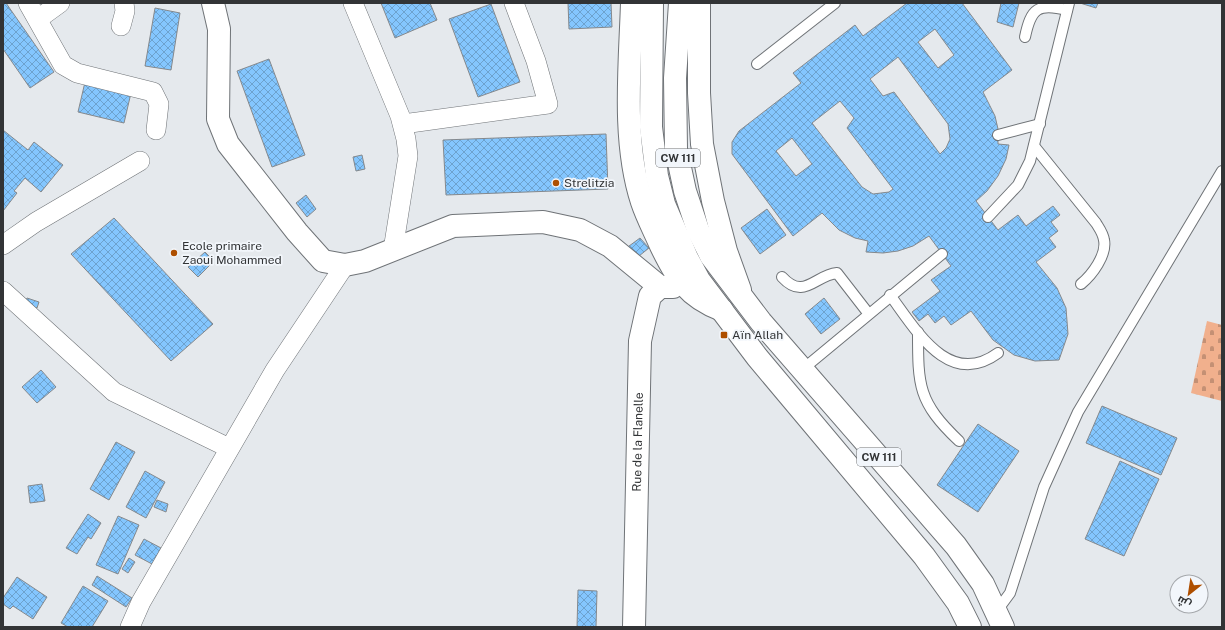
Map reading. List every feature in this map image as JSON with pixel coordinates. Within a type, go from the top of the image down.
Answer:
[{"type":"main road","points":[[213,3],[219,29],[218,119],[228,144],[297,232],[323,261],[345,265],[365,261],[453,226],[543,222],[580,230],[610,246],[660,287],[685,287]]},
{"type":"main road","points":[[632,3],[629,135],[634,168],[642,201],[665,254],[685,287],[705,303],[722,310]]},
{"type":"main road","points":[[652,3],[651,127],[657,176],[664,204],[687,258],[699,280],[722,310]]},
{"type":"main road","name":"CW 111","points":[[680,3],[675,78],[676,149],[685,191],[698,230],[711,256],[761,322],[803,368],[956,546],[983,584],[1000,619]]},
{"type":"main road","points":[[699,3],[702,144],[713,201],[726,251],[742,297]]},
{"type":"main road","points":[[699,26],[704,3]]},
{"type":"main road","name":"Rue de la Flanelle","points":[[634,627],[640,341],[650,296],[660,287]]},
{"type":"main road","name":"CW 111","points":[[722,310],[757,357],[924,556],[958,603],[970,627]]},
{"type":"street","points":[[60,3],[33,11],[63,65],[77,73],[153,92],[159,104],[156,130]]},
{"type":"street","points":[[121,26],[125,11],[124,3]]},
{"type":"street","points":[[353,3],[404,124],[408,156],[393,250]]},
{"type":"street","points":[[404,124],[548,104],[536,61],[514,3]]},
{"type":"street","points":[[3,245],[36,222],[140,161]]},
{"type":"street","points":[[130,627],[141,602],[275,370],[345,265]]},
{"type":"street","points":[[3,291],[114,392],[229,448]]},
{"type":"lane","points":[[758,64],[835,3]]},
{"type":"lane","points":[[988,217],[1008,197],[1025,172],[1040,124],[1068,7],[1044,6],[1038,9],[1029,21],[1025,37]]},
{"type":"lane","points":[[998,135],[1040,124]]},
{"type":"lane","points":[[1034,146],[1096,223],[1103,234],[1105,242],[1095,268],[1081,284]]},
{"type":"lane","points":[[1000,619],[1010,593],[1044,487],[1078,412],[1222,171]]},
{"type":"lane","points":[[803,368],[890,295],[942,254]]},
{"type":"lane","points":[[782,277],[788,283],[801,288],[809,286],[831,274],[837,273],[868,314]]},
{"type":"lane","points":[[890,295],[918,332],[940,355],[950,362],[971,365],[981,364],[998,353]]},
{"type":"lane","points":[[918,332],[920,384],[925,400],[942,425],[958,441]]},
{"type":"green space","points":[[1207,321],[1222,325],[1222,401],[1191,393]]},
{"type":"building","points":[[3,3],[6,3],[54,72],[30,88],[3,49]]},
{"type":"building","points":[[381,3],[430,3],[437,20],[395,38]]},
{"type":"building","points":[[568,3],[611,3],[612,27],[569,29]]},
{"type":"building","points":[[907,3],[962,3],[1012,70],[983,92],[995,116],[998,129],[998,144],[1009,145],[1006,159],[998,176],[987,191],[976,201],[998,230],[1018,215],[1026,226],[1053,206],[1060,215],[1051,222],[1058,231],[1049,238],[1056,247],[1036,262],[1057,288],[1066,308],[1068,334],[1059,360],[1035,361],[1014,355],[993,340],[971,311],[951,325],[944,316],[935,323],[928,314],[919,321],[912,312],[940,291],[931,280],[951,266],[929,236],[913,246],[898,251],[883,253],[866,252],[868,241],[855,238],[839,230],[822,213],[793,236],[732,154],[732,142],[739,131],[801,83],[793,73],[855,25],[863,36]],"holes":[[[935,29],[954,55],[938,68],[918,42]],[[898,57],[948,124],[950,139],[946,148],[940,154],[894,92],[883,96],[870,79]],[[840,101],[854,118],[847,128],[893,189],[889,192],[873,194],[862,187],[812,123]],[[792,138],[812,164],[796,176],[776,151]]]},
{"type":"building","points":[[1001,3],[1019,3],[1013,27],[997,22]]},
{"type":"building","points":[[1080,3],[1098,3],[1096,8]]},
{"type":"building","points":[[491,4],[520,82],[478,97],[449,19]]},
{"type":"building","points":[[155,8],[180,13],[171,70],[145,66]]},
{"type":"building","points":[[269,59],[305,155],[272,167],[237,71]]},
{"type":"building","points":[[85,82],[131,93],[124,123],[78,112]]},
{"type":"building","points":[[3,130],[28,150],[34,142],[63,165],[41,192],[25,178],[14,191],[17,193],[3,211]]},
{"type":"building","points":[[606,134],[608,189],[446,195],[443,140]]},
{"type":"building","points":[[362,155],[365,169],[356,171],[353,157]]},
{"type":"building","points":[[306,195],[316,209],[307,217],[296,203]]},
{"type":"building","points":[[767,209],[786,235],[760,254],[741,228]]},
{"type":"building","points":[[114,218],[213,324],[171,361],[71,254]]},
{"type":"building","points":[[640,238],[649,248],[634,260],[625,249]]},
{"type":"building","points":[[205,252],[214,261],[198,277],[188,267]]},
{"type":"building","points":[[27,298],[39,302],[37,308],[24,304]]},
{"type":"building","points":[[824,298],[840,319],[821,334],[805,314]]},
{"type":"building","points":[[41,370],[56,387],[37,403],[22,387]]},
{"type":"building","points":[[1102,406],[1177,438],[1161,475],[1086,443]]},
{"type":"building","points":[[978,424],[1019,451],[978,512],[937,485]]},
{"type":"building","points":[[116,442],[135,452],[109,500],[90,489]]},
{"type":"building","points":[[1120,461],[1159,479],[1124,556],[1085,539]]},
{"type":"building","points":[[145,471],[165,482],[146,518],[126,507]]},
{"type":"building","points":[[42,484],[45,501],[30,503],[28,486]]},
{"type":"building","points":[[157,500],[168,504],[166,512],[154,507]]},
{"type":"building","points":[[88,514],[101,523],[91,539],[88,537],[77,554],[66,548]]},
{"type":"building","points":[[118,516],[139,525],[118,574],[96,565]]},
{"type":"building","points":[[144,539],[161,548],[152,564],[135,555]]},
{"type":"building","points":[[129,558],[135,562],[128,573],[122,569]]},
{"type":"building","points":[[97,576],[132,598],[126,607],[92,585]]},
{"type":"building","points":[[17,577],[47,597],[33,619],[13,606],[10,609],[3,604],[3,598]]},
{"type":"building","points":[[83,586],[108,601],[92,627],[68,627],[61,623]]},
{"type":"building","points":[[578,590],[597,591],[596,627],[577,627]]},
{"type":"place","name":"Strelitzia","points":[[556,183]]},
{"type":"place","name":"Ecole primaire Zaoui Mohammed","points":[[174,253]]},
{"type":"place","name":"Aïn Allah","points":[[724,335]]}]
